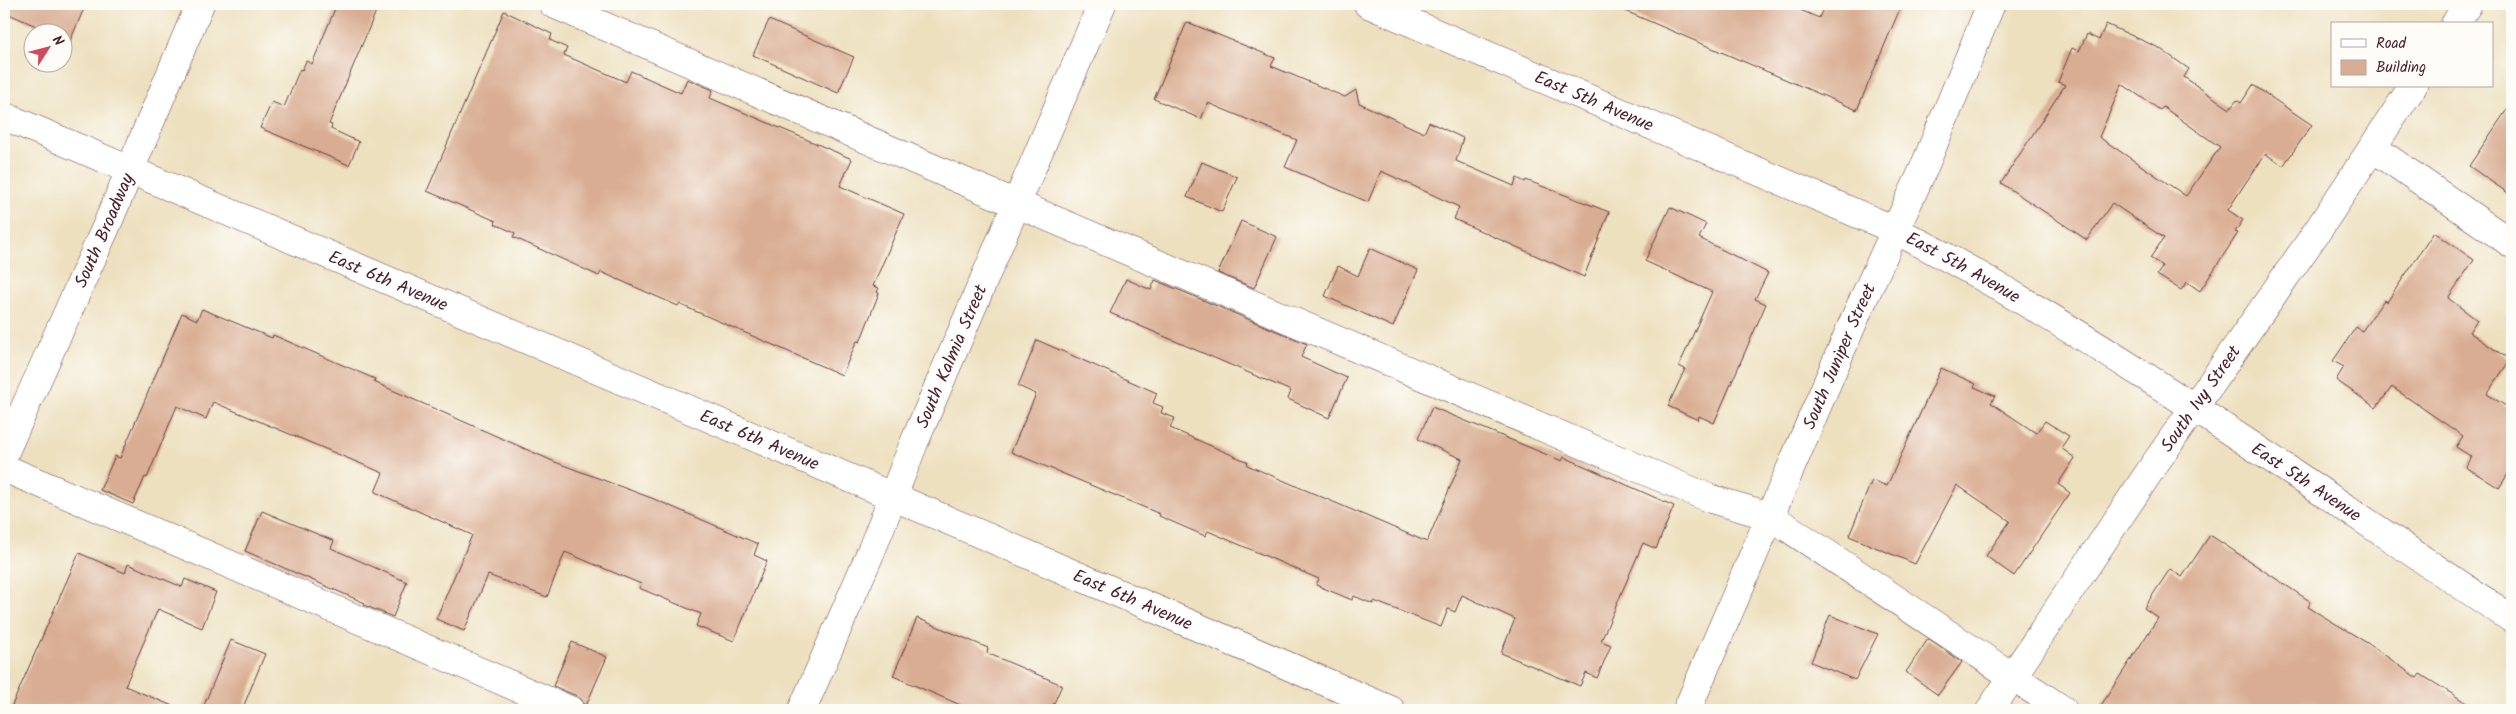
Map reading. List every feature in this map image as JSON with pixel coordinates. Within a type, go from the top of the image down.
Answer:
[{"type":"street","name":"South Broadway","points":[[4,454],[106,227],[200,4]]},
{"type":"street","points":[[554,4],[1711,499],[1770,516],[2063,710]]},
{"type":"street","name":"South Kalmia Street","points":[[802,710],[870,554],[914,444],[1102,4]]},
{"type":"street","name":"East 5th Avenue","points":[[1368,4],[1895,230],[1963,264],[2044,312],[2194,407],[2512,619]]},
{"type":"street","name":"South Juniper Street","points":[[1687,710],[1858,311],[1923,170],[1991,4]]},
{"type":"street","points":[[2455,22],[2468,4]]},
{"type":"street","name":"South Ivy Street","points":[[1990,710],[2412,88]]},
{"type":"street","name":"East 6th Avenue","points":[[4,116],[129,170],[200,198],[1391,710]]},
{"type":"street","points":[[2372,148],[2512,244]]},
{"type":"street","points":[[4,468],[570,710]]},
{"type":"building","points":[[4,4],[86,4],[72,36],[72,22],[27,22],[4,12]]},
{"type":"building","points":[[337,4],[379,4],[329,124],[332,125],[331,129],[359,142],[349,165],[260,128],[272,102],[284,107],[300,69],[302,70],[306,61],[312,64]]},
{"type":"building","points":[[1609,4],[1786,4],[1819,18],[1825,4],[1902,4],[1857,110]]},
{"type":"building","points":[[504,11],[552,34],[550,40],[567,48],[564,55],[626,82],[631,71],[681,93],[687,79],[713,90],[710,98],[852,159],[840,186],[904,214],[873,286],[879,288],[877,292],[879,293],[860,342],[857,341],[842,375],[601,272],[599,276],[513,237],[515,233],[495,224],[496,221],[427,191]]},
{"type":"building","points":[[769,20],[854,57],[838,93],[753,55]]},
{"type":"building","points":[[1187,22],[1275,58],[1271,66],[1345,97],[1356,90],[1359,103],[1424,133],[1429,122],[1463,138],[1456,161],[1514,186],[1517,178],[1525,182],[1526,180],[1609,212],[1584,277],[1454,219],[1459,207],[1381,171],[1368,202],[1285,167],[1297,140],[1208,103],[1201,119],[1154,99]]},
{"type":"building","points":[[2106,24],[2159,48],[2189,69],[2184,77],[2230,109],[2237,100],[2241,103],[2253,85],[2312,125],[2283,166],[2266,154],[2246,182],[2228,210],[2243,220],[2235,232],[2238,233],[2200,291],[2187,282],[2181,290],[2157,275],[2163,266],[2150,258],[2164,238],[2112,203],[2087,240],[2001,183],[2065,85],[2058,82],[2072,48],[2079,51],[2087,34],[2099,40]],"holes":[[[2122,84],[2160,110],[2163,107],[2220,147],[2186,196],[2099,137]]]},
{"type":"building","points":[[2512,102],[2512,196],[2469,166]]},
{"type":"building","points":[[1202,162],[1237,177],[1222,212],[1187,197]]},
{"type":"building","points":[[1670,207],[1706,224],[1699,238],[1768,273],[1755,299],[1766,304],[1714,423],[1699,416],[1698,420],[1668,406],[1685,369],[1679,366],[1712,292],[1645,261]]},
{"type":"building","points":[[1241,221],[1277,237],[1254,288],[1218,273]]},
{"type":"building","points":[[2434,232],[2474,260],[2448,298],[2477,320],[2469,332],[2510,360],[2487,394],[2512,410],[2512,468],[2499,488],[2466,467],[2472,457],[2456,447],[2463,436],[2392,387],[2376,408],[2336,380],[2344,367],[2333,361],[2356,327],[2362,331],[2384,300],[2387,302]]},
{"type":"building","points":[[1370,248],[1418,270],[1393,327],[1325,296],[1338,266],[1358,276]]},
{"type":"building","points":[[1126,279],[1151,290],[1155,280],[1307,344],[1301,357],[1347,378],[1329,418],[1288,399],[1291,391],[1110,313]]},
{"type":"building","points":[[202,309],[272,338],[273,335],[375,379],[374,382],[555,462],[654,499],[758,544],[754,555],[767,561],[734,641],[696,626],[701,614],[639,588],[641,584],[565,552],[547,597],[488,575],[464,631],[436,619],[472,535],[375,492],[383,473],[213,402],[206,419],[177,406],[147,478],[145,477],[133,504],[100,490],[115,456],[120,458],[182,313],[197,320]]},
{"type":"building","points":[[1037,340],[1157,393],[1153,403],[1163,407],[1161,413],[1175,418],[1170,428],[1248,462],[1247,465],[1427,542],[1462,459],[1418,439],[1432,407],[1562,461],[1564,457],[1674,506],[1656,549],[1643,543],[1601,641],[1611,645],[1597,678],[1586,673],[1580,686],[1501,653],[1515,619],[1462,595],[1455,612],[1448,609],[1441,627],[1374,601],[1373,604],[1354,596],[1352,600],[1316,585],[1319,579],[1208,531],[1205,536],[1159,516],[1160,514],[1011,452],[1036,394],[1018,386]]},
{"type":"building","points":[[1941,368],[1976,384],[1974,387],[1995,396],[1991,403],[2036,433],[2045,421],[2069,436],[2061,448],[2075,458],[2058,484],[2070,493],[2014,576],[1986,556],[2010,521],[1957,485],[1915,564],[1849,536],[1872,480],[1887,486]]},
{"type":"building","points":[[262,511],[334,541],[331,548],[407,582],[393,617],[245,551]]},
{"type":"building","points":[[2210,535],[2311,602],[2308,607],[2369,644],[2417,678],[2420,674],[2478,710],[2098,710],[2158,618],[2144,608],[2170,569],[2182,577]]},
{"type":"building","points":[[79,553],[125,573],[128,564],[182,587],[185,579],[216,592],[202,628],[158,609],[125,686],[182,710],[10,710]]},
{"type":"building","points":[[1830,615],[1878,634],[1855,680],[1811,662]]},
{"type":"building","points":[[917,618],[988,648],[987,653],[1062,685],[1051,710],[972,710],[893,676]]},
{"type":"building","points":[[1928,639],[1962,662],[1938,695],[1906,672]]},
{"type":"building","points":[[231,640],[265,654],[242,710],[202,710]]},
{"type":"building","points":[[572,642],[607,657],[585,708],[582,700],[577,696],[553,686]]}]
